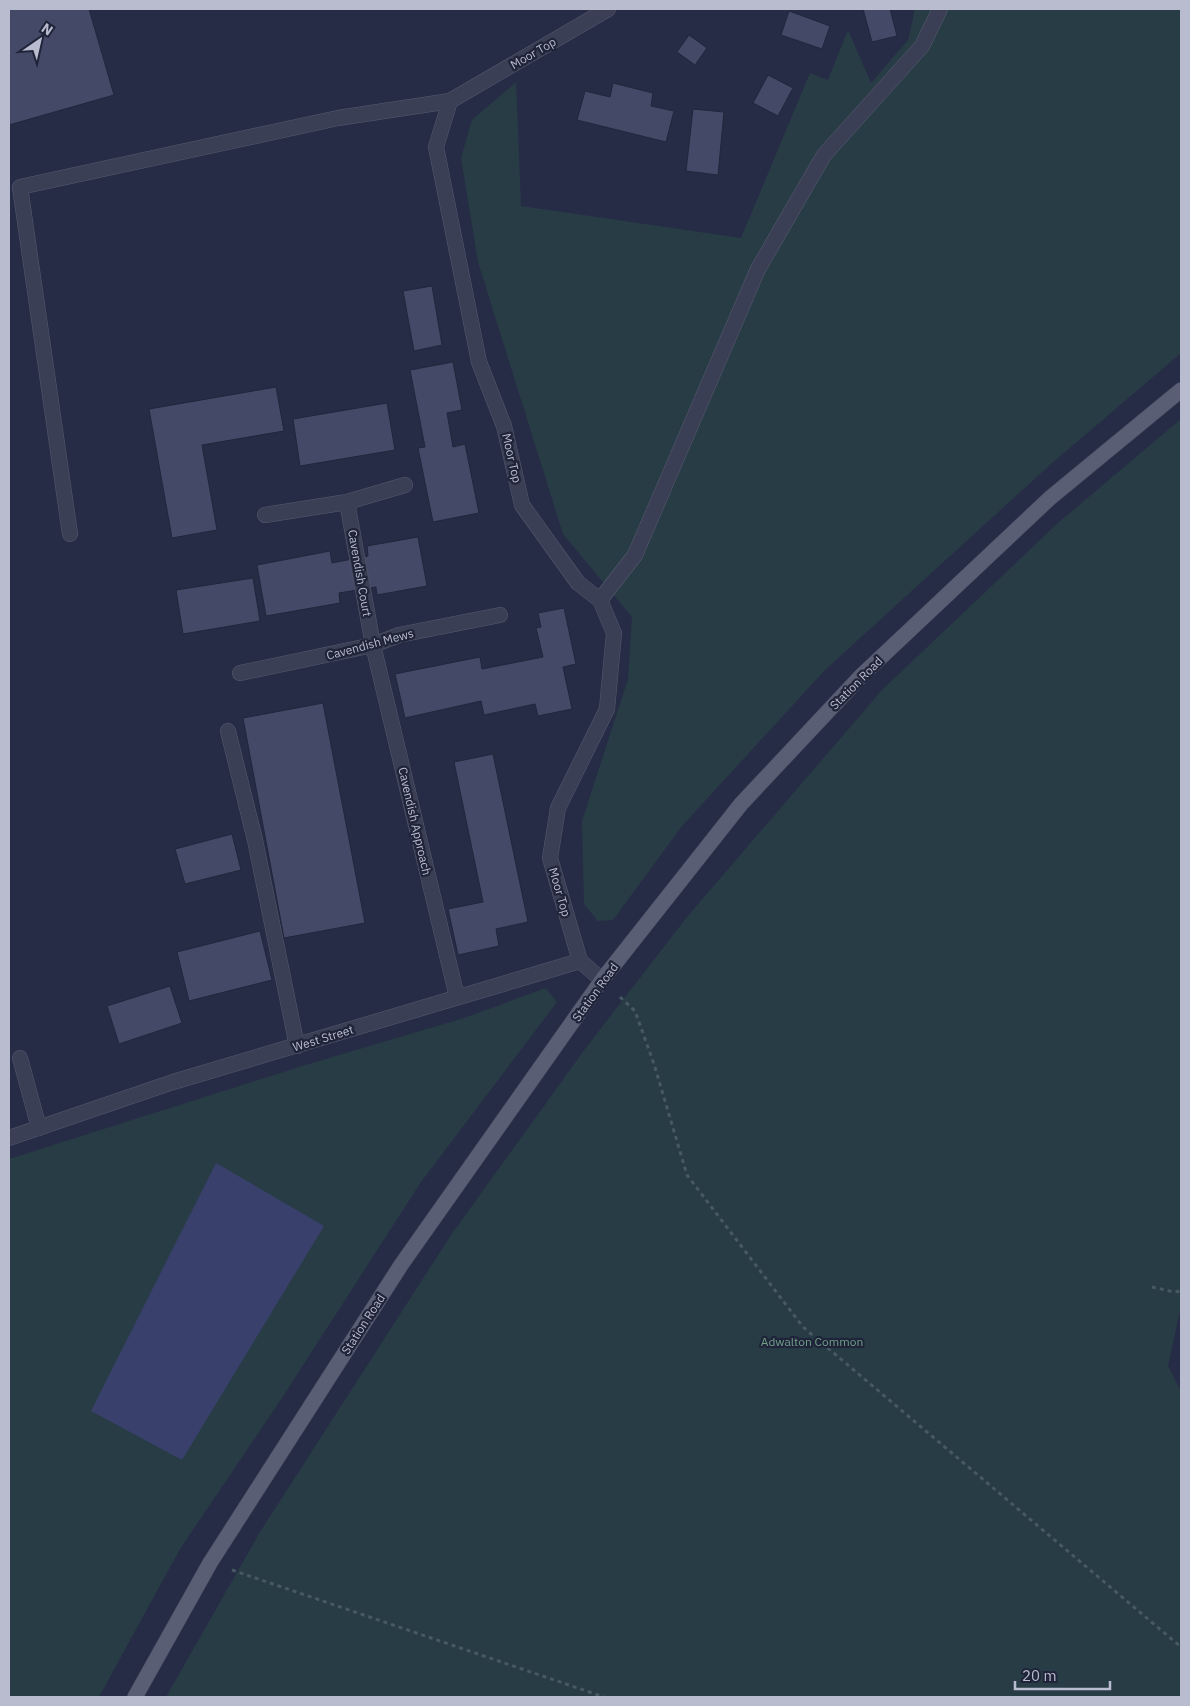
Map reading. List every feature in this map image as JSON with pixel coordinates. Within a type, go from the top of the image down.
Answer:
[{"type":"main road","name":"Station Road","points":[[136,1697],[210,1563],[401,1265],[602,980],[741,804],[862,675],[1050,498],[1181,390]]},
{"type":"street","name":"Moor Top","points":[[580,961],[550,858],[558,808],[607,709],[614,633],[600,600],[578,582],[522,505],[504,426],[479,362],[436,146],[450,101],[608,9]]},
{"type":"street","points":[[600,600],[636,555],[758,269],[824,155],[922,46],[940,9]]},
{"type":"street","points":[[70,534],[20,187],[338,118],[450,101]]},
{"type":"street","points":[[265,515],[347,502],[405,486]]},
{"type":"street","name":"Cavendish Court","points":[[347,502],[373,645]]},
{"type":"street","name":"Cavendish Mews","points":[[240,672],[373,645],[399,635],[500,615]]},
{"type":"street","name":"Cavendish Approach","points":[[373,645],[457,997]]},
{"type":"street","points":[[228,731],[255,840],[297,1046]]},
{"type":"street","points":[[580,961],[602,980]]},
{"type":"street","name":"West Street","points":[[9,1138],[173,1082],[580,961]]},
{"type":"street","points":[[20,1058],[39,1128]]},
{"type":"path","points":[[602,980],[635,1010],[654,1064],[687,1175],[803,1327],[1181,1647]]},
{"type":"path","points":[[1152,1287],[1174,1292],[1181,1290]]},
{"type":"path","points":[[210,1563],[604,1697]]},
{"type":"green space","points":[[915,9],[1181,9],[1181,353],[1051,464],[825,670],[682,826],[613,920],[598,921],[584,904],[582,821],[628,679],[632,617],[563,534],[478,262],[461,158],[472,120],[516,82],[521,206],[741,238],[810,73],[828,80],[848,30],[871,83],[908,40]]},
{"type":"green space","name":"Adwalton Common","points":[[1181,419],[1181,1306],[1168,1366],[1181,1391],[1181,1697],[166,1697],[260,1532],[451,1235],[585,1049],[687,917],[882,690],[1059,522]]},
{"type":"green space","points":[[546,988],[557,1002],[421,1182],[280,1401],[180,1549],[99,1697],[9,1697],[9,1159],[299,1067],[464,1018]]},
{"type":"water","points":[[216,1163],[324,1226],[182,1460],[91,1411]]},
{"type":"building","points":[[9,9],[89,9],[114,95],[9,125]]},
{"type":"building","points":[[863,9],[890,9],[897,36],[872,42]]},
{"type":"building","points":[[789,11],[830,26],[822,49],[781,35]]},
{"type":"building","points":[[689,35],[707,48],[695,65],[677,52]]},
{"type":"building","points":[[768,75],[793,88],[778,116],[753,103]]},
{"type":"building","points":[[613,83],[653,93],[651,106],[674,111],[666,142],[577,120],[585,91],[610,97]]},
{"type":"building","points":[[693,109],[724,112],[718,175],[686,171]]},
{"type":"building","points":[[432,286],[442,345],[414,351],[403,291]]},
{"type":"building","points":[[453,362],[462,410],[447,413],[453,447],[465,444],[479,513],[433,522],[418,448],[425,447],[410,370]]},
{"type":"building","points":[[276,387],[284,431],[202,445],[217,530],[172,538],[149,409]]},
{"type":"building","points":[[387,403],[395,450],[300,466],[293,419]]},
{"type":"building","points":[[418,537],[427,586],[377,595],[376,587],[339,593],[340,603],[266,616],[257,565],[330,551],[332,563],[368,556],[367,546]]},
{"type":"building","points":[[253,578],[260,621],[183,634],[176,590]]},
{"type":"building","points":[[564,608],[576,664],[563,667],[572,709],[538,716],[535,704],[484,715],[481,701],[405,718],[395,674],[480,657],[482,669],[543,657],[536,628],[541,627],[538,613]]},
{"type":"building","points":[[323,703],[365,923],[284,938],[243,718]]},
{"type":"building","points":[[493,754],[528,922],[496,929],[499,946],[458,955],[448,909],[483,902],[454,762]]},
{"type":"building","points":[[232,834],[241,870],[185,884],[175,849]]},
{"type":"building","points":[[260,931],[272,980],[189,1001],[177,952]]},
{"type":"building","points":[[170,986],[182,1023],[119,1044],[107,1006]]}]
